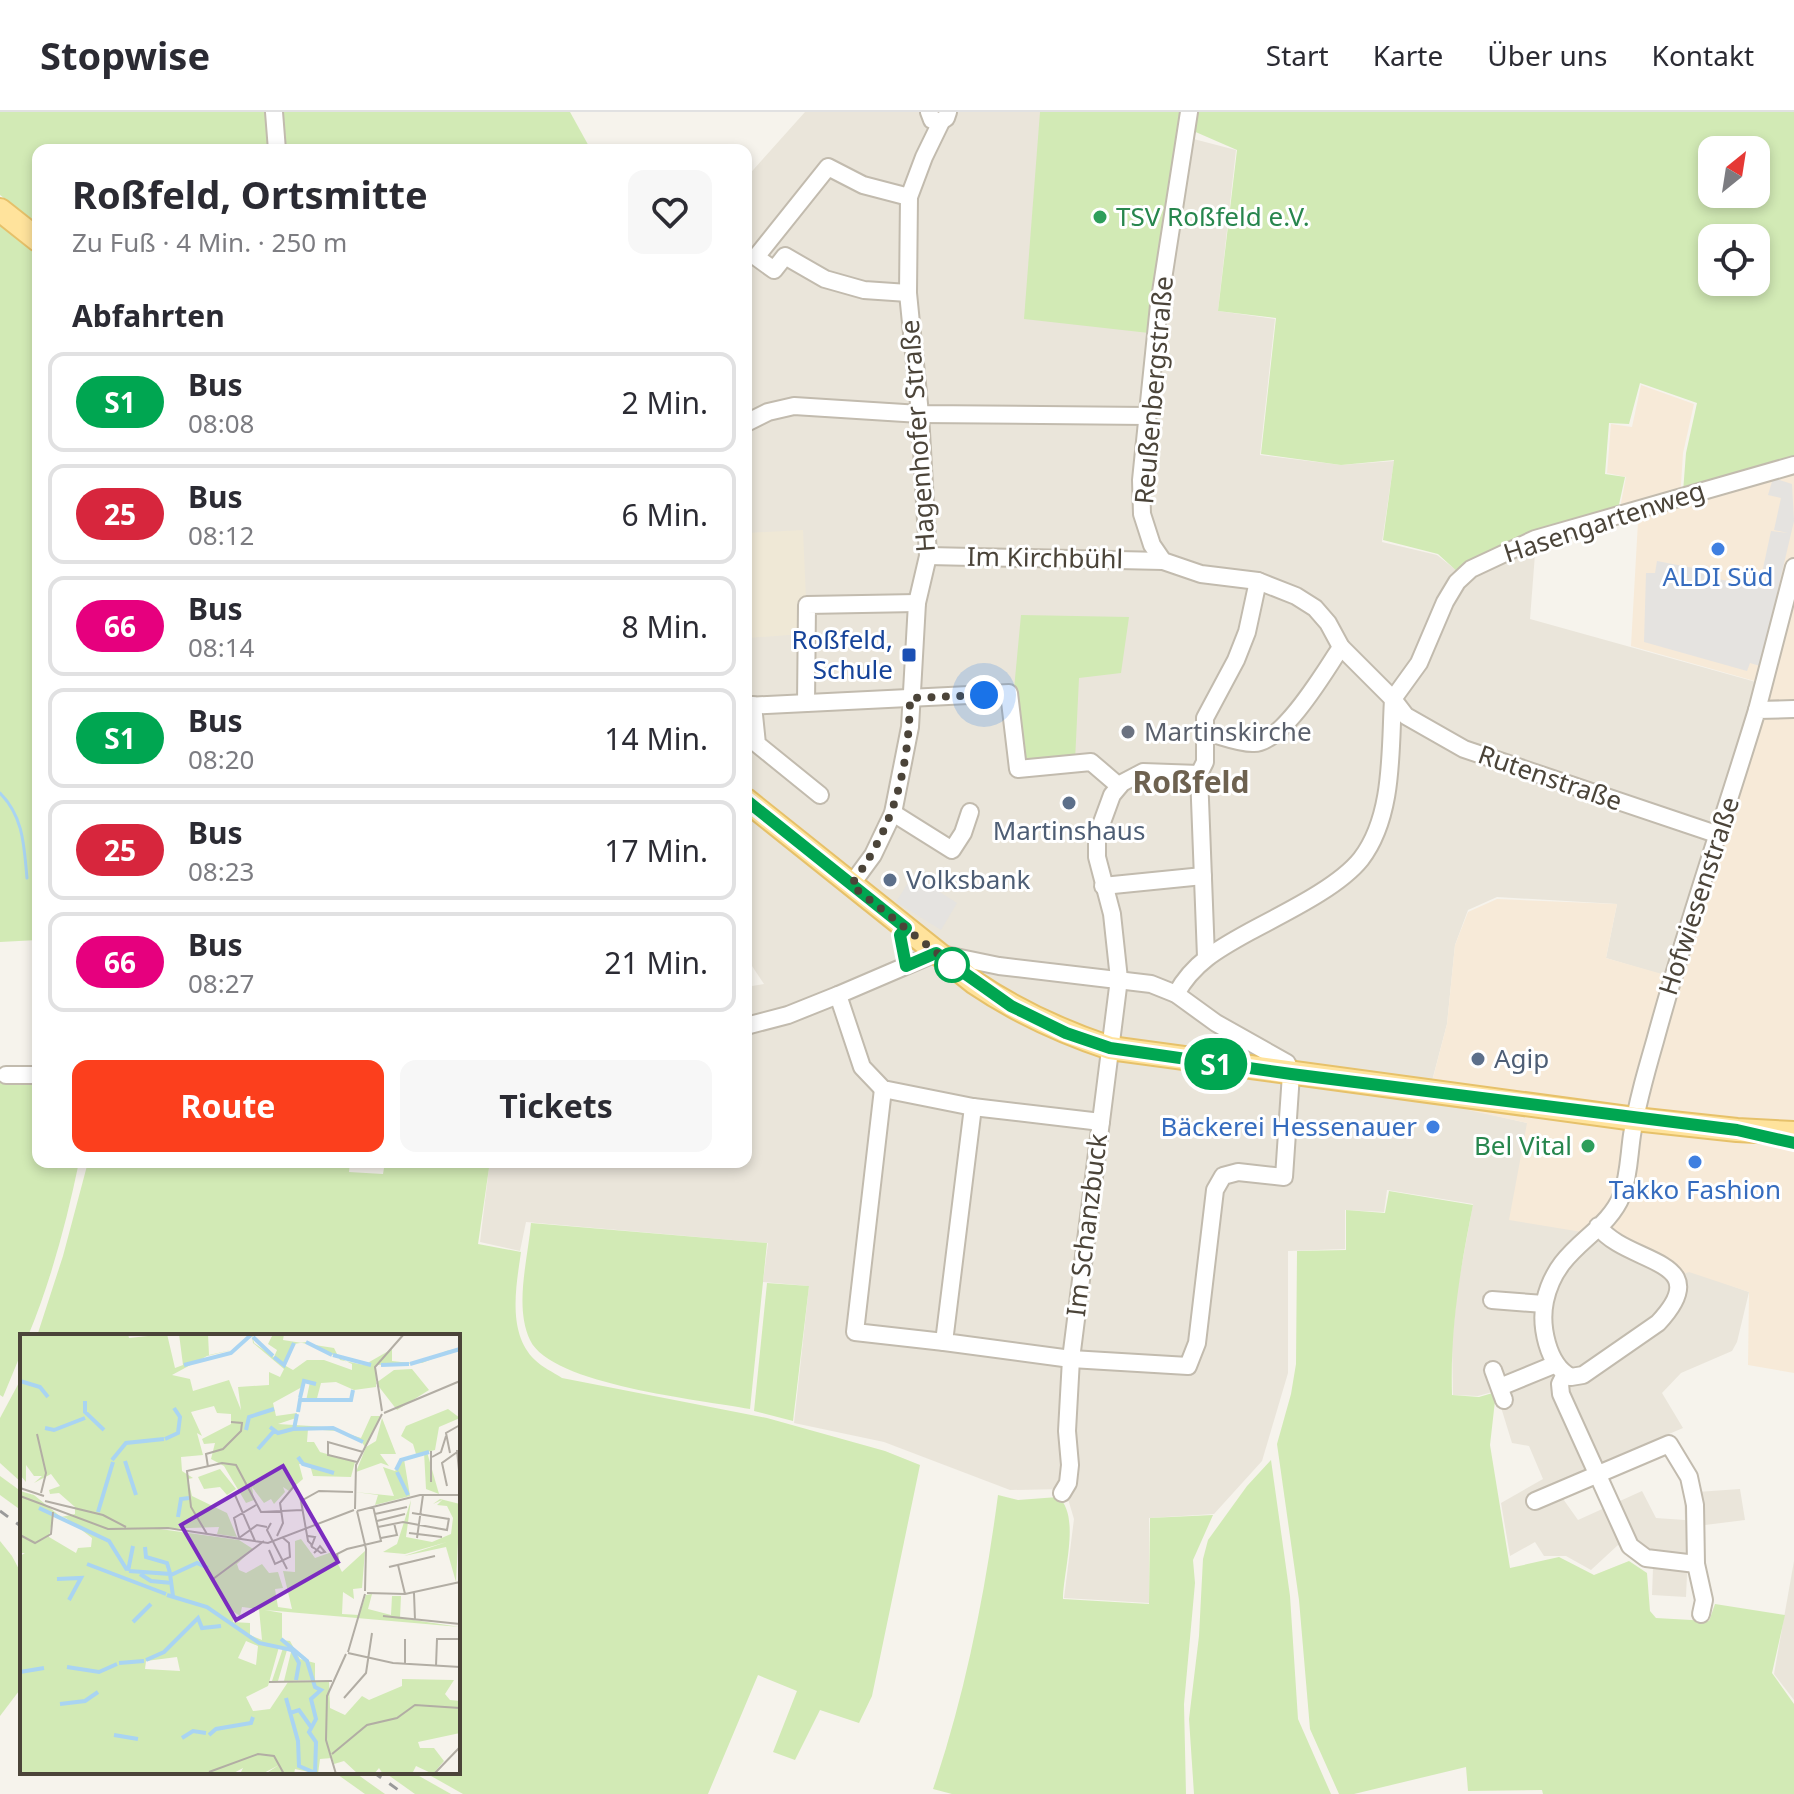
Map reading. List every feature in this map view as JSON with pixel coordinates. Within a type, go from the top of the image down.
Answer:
[{"type":"main road","points":[[0,210],[32,235]]},
{"type":"main road","points":[[752,805],[987,991],[1066,1033],[1110,1048],[1634,1127],[1794,1133]]},
{"type":"main road","points":[[1737,1130],[1794,1143]]},
{"type":"street","points":[[274,112],[277,144]]},
{"type":"street","name":"Reußenbergstraße","points":[[1163,561],[1152,545],[1142,514],[1141,480],[1159,305],[1189,112]]},
{"type":"street","name":"Hagenhofer Straße","points":[[851,885],[873,855],[893,813],[910,727],[917,603],[928,556],[920,414],[908,293],[909,197],[924,157],[934,114]]},
{"type":"street","points":[[908,293],[864,290],[825,279],[785,256],[774,270],[756,257],[828,167],[863,185],[909,197]]},
{"type":"street","points":[[752,420],[768,412],[794,406],[920,414],[1147,416]]},
{"type":"street","name":"Hasengartenweg","points":[[1393,699],[1419,663],[1445,602],[1457,582],[1471,569],[1535,539],[1794,465]]},
{"type":"street","name":"Im Kirchbühl","points":[[928,556],[1163,561]]},
{"type":"street","points":[[1163,561],[1201,574],[1258,581],[1296,596],[1315,608],[1328,623],[1341,647],[1393,699],[1390,764],[1383,809],[1362,857],[1303,903],[1206,957],[1187,974],[1176,994]]},
{"type":"street","name":"Hofwiesenstraße","points":[[1544,1304],[1560,1265],[1620,1199],[1665,1002],[1757,710],[1794,567]]},
{"type":"street","points":[[1206,957],[1199,774],[1205,762],[1205,718],[1236,660],[1247,632],[1258,581]]},
{"type":"street","points":[[806,703],[807,605],[917,603]]},
{"type":"street","points":[[1205,732],[1255,744],[1268,739],[1289,721],[1305,701],[1341,647]]},
{"type":"street","points":[[752,706],[1009,693],[1018,769],[1091,762],[1119,786]]},
{"type":"street","name":"Rutenstraße","points":[[1393,699],[1406,716],[1464,749],[1719,835]]},
{"type":"street","points":[[1757,710],[1794,709]]},
{"type":"street","points":[[752,720],[757,744],[820,795]]},
{"type":"street","points":[[1101,1122],[1119,979],[1112,914],[1097,857],[1097,836],[1104,811],[1119,786],[1143,772],[1199,774]]},
{"type":"street","points":[[893,813],[952,850],[963,833],[970,812]]},
{"type":"street","points":[[1103,886],[1203,876]]},
{"type":"street","points":[[752,1024],[788,1015],[936,953],[999,966],[1151,984],[1176,994],[1216,1023],[1287,1063],[1291,1074],[1284,1177],[1238,1172],[1223,1176],[1215,1190],[1197,1343],[1188,1366],[1071,1359],[855,1332],[883,1089],[862,1067],[838,995]]},
{"type":"street","points":[[987,991],[999,966]]},
{"type":"street","points":[[6,1075],[32,1075]]},
{"type":"street","name":"Im Schanzbuck","points":[[883,1089],[973,1107],[1101,1122],[1071,1359],[1067,1431],[1070,1465],[1068,1483],[1062,1493]]},
{"type":"street","points":[[944,1342],[973,1107]]},
{"type":"street","points":[[1493,1370],[1502,1394],[1561,1369],[1577,1377],[1666,1315],[1679,1284],[1672,1270],[1625,1249],[1598,1226]]},
{"type":"street","points":[[1492,1300],[1544,1304],[1545,1333],[1561,1369],[1561,1394],[1630,1546],[1646,1558],[1696,1564]]},
{"type":"street","points":[[1535,1501],[1669,1444],[1689,1477],[1695,1505],[1696,1564],[1704,1600],[1701,1614]]},
{"type":"shaded area","points":[[805,112],[1142,112],[1182,136],[1236,150],[1218,311],[1275,319],[1260,455],[1341,465],[1394,461],[1382,542],[1437,555],[1466,578],[1536,541],[1530,619],[1756,682],[1669,977],[1606,958],[1617,904],[1497,897],[1468,910],[1455,945],[1447,1024],[1427,1100],[1527,1123],[1582,1232],[1749,1292],[1732,1351],[1681,1373],[1662,1393],[1683,1428],[1584,1470],[1591,1482],[1561,1496],[1578,1520],[1642,1491],[1656,1518],[1685,1520],[1684,1498],[1697,1492],[1740,1489],[1745,1520],[1689,1527],[1686,1597],[1652,1595],[1653,1568],[1618,1545],[1591,1570],[1566,1556],[1544,1556],[1535,1542],[1510,1556],[1501,1503],[1543,1479],[1529,1446],[1512,1443],[1496,1391],[1478,1396],[1453,1395],[1452,1345],[1457,1291],[1473,1204],[1387,1190],[1384,1212],[1345,1210],[1345,1249],[1288,1251],[1288,1373],[1262,1461],[1214,1514],[1149,1518],[1149,1603],[1064,1598],[1074,1519],[1065,1489],[1010,1490],[884,1442],[794,1423],[809,1286],[763,1282],[768,1243],[526,1222],[520,1251],[480,1242],[489,1168],[752,1168],[752,986],[764,984],[752,966],[752,171]]},
{"type":"shaded area","points":[[1641,385],[1694,404],[1683,453],[1680,501],[1794,468],[1794,1373],[1748,1365],[1749,1292],[1689,1272],[1676,1277],[1615,1243],[1582,1232],[1509,1220],[1527,1123],[1427,1101],[1447,1024],[1455,945],[1468,912],[1497,899],[1617,904],[1606,958],[1669,976],[1758,682],[1631,646],[1639,504],[1620,508],[1626,477],[1607,473],[1611,424],[1632,427]]},
{"type":"shaded area","points":[[1773,478],[1792,484],[1794,521],[1760,666],[1750,663],[1747,671],[1644,642],[1646,573],[1655,573],[1657,561],[1719,573],[1718,579],[1759,587],[1771,531],[1788,533],[1774,530],[1781,498],[1768,495]]},
{"type":"shaded area","points":[[803,530],[806,599],[803,634],[752,638],[752,533]]},
{"type":"shaded area","points":[[913,875],[957,903],[941,930],[896,902]]},
{"type":"shaded area","points":[[1794,1561],[1794,1700],[1774,1674]]},
{"type":"green space","points":[[0,112],[266,112],[269,144],[32,144],[32,219],[0,195]]},
{"type":"green space","points":[[277,112],[570,112],[588,144],[280,144]]},
{"type":"green space","name":"TSV Roßfeld e.V.","points":[[1040,112],[1186,112],[1149,333],[1024,319]]},
{"type":"green space","points":[[1193,112],[1794,112],[1794,460],[1683,492],[1686,453],[1697,403],[1640,383],[1629,424],[1609,423],[1605,474],[1625,477],[1618,509],[1460,574],[1438,554],[1383,540],[1394,460],[1341,465],[1261,454],[1276,318],[1218,311],[1237,150],[1191,130]]},
{"type":"green space","points":[[0,221],[32,246],[32,940],[0,942]]},
{"type":"green space","points":[[1021,615],[1129,617],[1121,673],[1079,678],[1075,761],[1021,765],[1014,689]]},
{"type":"green space","points":[[0,1077],[32,1079],[32,1168],[78,1168],[51,1272],[29,1334],[20,1334],[20,1356],[3,1397],[0,1395]]},
{"type":"green space","points":[[86,1168],[349,1168],[349,1172],[383,1174],[384,1168],[489,1168],[478,1244],[521,1252],[516,1294],[517,1323],[526,1349],[541,1365],[562,1378],[767,1418],[885,1451],[920,1465],[872,1696],[859,1723],[820,1710],[795,1760],[773,1752],[797,1691],[758,1675],[708,1794],[463,1794],[428,1774],[460,1774],[460,1334],[38,1334]]},
{"type":"green space","points":[[1389,1191],[1473,1205],[1457,1300],[1452,1395],[1479,1397],[1496,1392],[1490,1445],[1510,1568],[1559,1557],[1594,1575],[1629,1561],[1647,1573],[1650,1611],[1656,1618],[1709,1621],[1715,1604],[1785,1615],[1772,1673],[1794,1704],[1794,1794],[1468,1791],[1466,1767],[1354,1794],[1339,1794],[1310,1729],[1299,1600],[1277,1444],[1296,1364],[1297,1251],[1346,1250],[1346,1210],[1385,1213]]},
{"type":"green space","points":[[531,1223],[767,1243],[750,1409],[630,1388],[566,1368],[544,1356],[530,1340],[523,1312],[523,1282]]},
{"type":"green space","points":[[767,1283],[809,1286],[793,1421],[754,1411]]},
{"type":"green space","points":[[20,1381],[20,1481],[0,1463],[0,1418]]},
{"type":"green space","points":[[1271,1460],[1290,1596],[1298,1719],[1331,1794],[1194,1794],[1189,1719],[1199,1636],[1203,1559],[1208,1540],[1247,1486]]},
{"type":"green space","points":[[0,1476],[20,1491],[20,1510],[0,1495]]},
{"type":"green space","points":[[998,1495],[1018,1500],[1058,1497],[1065,1505],[1070,1530],[1063,1599],[1149,1604],[1150,1518],[1213,1515],[1193,1560],[1195,1583],[1184,1704],[1186,1794],[952,1794],[933,1789],[973,1644]]},
{"type":"green space","points":[[0,1541],[20,1571],[20,1690],[0,1716]]},
{"type":"green space","points":[[337,1774],[357,1774],[385,1794],[365,1794]]},
{"type":"green space","points":[[387,1774],[416,1774],[451,1794],[415,1794]]},
{"type":"waterway","points":[[0,793],[18,822],[27,878]]},
{"type":"railway","points":[[0,1511],[20,1526]]},
{"type":"railway","points":[[376,1774],[404,1794]]},
{"type":"bus line","name":"S1","points":[[752,805],[906,928],[900,935],[906,966],[936,953],[1011,1006],[1066,1033],[1110,1048],[1737,1130],[1794,1143]]},
{"type":"place","name":"TSV Roßfeld e.V.","points":[[1100,217]]},
{"type":"place","name":"ALDI Süd","points":[[1718,549]]},
{"type":"place","name":"Roßfeld, Schule","points":[[909,655]]},
{"type":"place","name":"Martinskirche","points":[[1128,732]]},
{"type":"place","name":"Martinshaus","points":[[1069,803]]},
{"type":"place","name":"Volksbank","points":[[890,880]]},
{"type":"place","name":"Agip","points":[[1478,1059]]},
{"type":"place","name":"Bäckerei Hessenauer","points":[[1433,1127]]},
{"type":"place","name":"Bel Vital","points":[[1588,1146]]},
{"type":"place","name":"Takko Fashion","points":[[1695,1162]]},
{"type":"district","name":"Roßfeld","points":[[1191,783]]},
{"type":"route","points":[[952,965],[956,968],[851,885],[873,855],[893,813],[910,727],[910,698],[984,695]]}]
